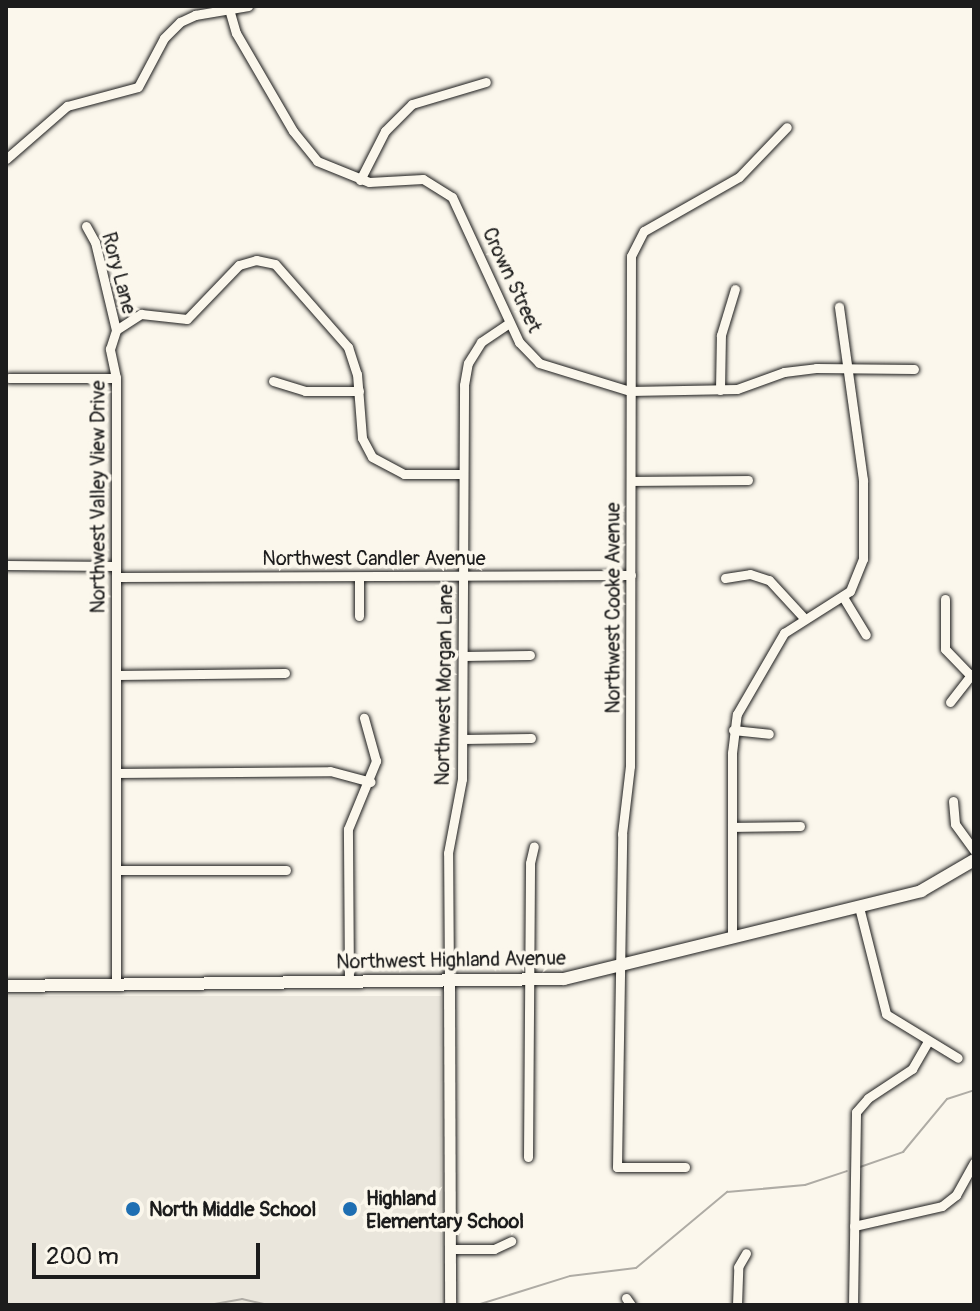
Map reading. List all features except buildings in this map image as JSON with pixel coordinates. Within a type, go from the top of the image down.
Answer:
[{"type":"main road","name":"Northwest Highland Avenue","points":[[6,986],[564,979],[931,888],[974,860]]},
{"type":"street","points":[[6,159],[67,106],[138,87],[164,38],[180,22],[248,6]]},
{"type":"street","name":"Crown Street","points":[[229,9],[236,33],[300,142],[329,168],[360,180],[423,179],[446,191],[465,221],[509,323],[539,363],[630,391],[748,387],[796,370],[914,369]]},
{"type":"street","points":[[360,180],[385,131],[412,104],[486,82]]},
{"type":"street","name":"Northwest Cooke Avenue","points":[[685,1167],[617,1167],[631,575],[631,256],[638,238],[739,177],[787,127]]},
{"type":"street","name":"Rory Lane","points":[[86,226],[95,242],[116,330]]},
{"type":"street","points":[[116,330],[141,314],[173,320],[192,316],[239,265],[265,260],[283,271],[348,347],[359,391],[362,438],[381,465],[404,474],[463,474]]},
{"type":"street","points":[[720,390],[721,335],[735,289]]},
{"type":"street","points":[[732,936],[733,730],[758,673],[784,633],[803,617],[843,597],[860,572],[864,542],[850,368],[839,307]]},
{"type":"street","name":"Northwest Morgan Lane","points":[[450,1305],[448,853],[461,789],[463,474],[468,363],[481,342],[509,323]]},
{"type":"street","name":"Northwest Valley View Drive","points":[[116,330],[110,349],[116,378],[116,984]]},
{"type":"street","points":[[9,378],[116,378]]},
{"type":"street","points":[[273,381],[305,391],[359,391]]},
{"type":"street","points":[[631,481],[748,480]]},
{"type":"street","name":"Northwest Candler Avenue","points":[[6,565],[117,572],[359,577],[631,575]]},
{"type":"street","points":[[725,578],[750,574],[769,580],[803,617]]},
{"type":"street","points":[[359,577],[359,616]]},
{"type":"street","points":[[843,597],[866,635]]},
{"type":"street","points":[[945,599],[945,649],[973,674],[950,702]]},
{"type":"street","points":[[463,656],[530,655]]},
{"type":"street","points":[[117,675],[285,673]]},
{"type":"street","points":[[349,983],[348,829],[354,807],[371,782],[376,750],[364,718]]},
{"type":"street","points":[[733,730],[769,734]]},
{"type":"street","points":[[463,739],[531,738]]},
{"type":"street","points":[[116,773],[330,771],[371,782]]},
{"type":"street","points":[[953,801],[957,830],[974,850]]},
{"type":"street","points":[[732,827],[800,826]]},
{"type":"street","points":[[528,1157],[534,846]]},
{"type":"street","points":[[116,870],[286,870]]},
{"type":"street","points":[[859,907],[886,1014],[958,1058]]},
{"type":"street","points":[[853,1305],[856,1112],[868,1098],[912,1069],[928,1041]]},
{"type":"street","points":[[854,1226],[942,1206],[956,1195],[974,1163]]},
{"type":"street","points":[[450,1249],[494,1249],[511,1241]]},
{"type":"street","points":[[737,1305],[738,1267],[746,1253]]},
{"type":"shaded area","points":[[6,996],[441,996],[441,1305],[6,1305]]},
{"type":"waterway","points":[[860,1167],[903,1152],[947,1099],[974,1090]]},
{"type":"waterway","points":[[477,1305],[570,1276],[636,1268],[727,1192],[805,1185],[847,1171]]},
{"type":"waterway","points":[[209,1305],[242,1299],[268,1305]]},
{"type":"place","name":"North Middle School","points":[[133,1209]]},
{"type":"place","name":"Highland Elementary School","points":[[350,1209]]}]
